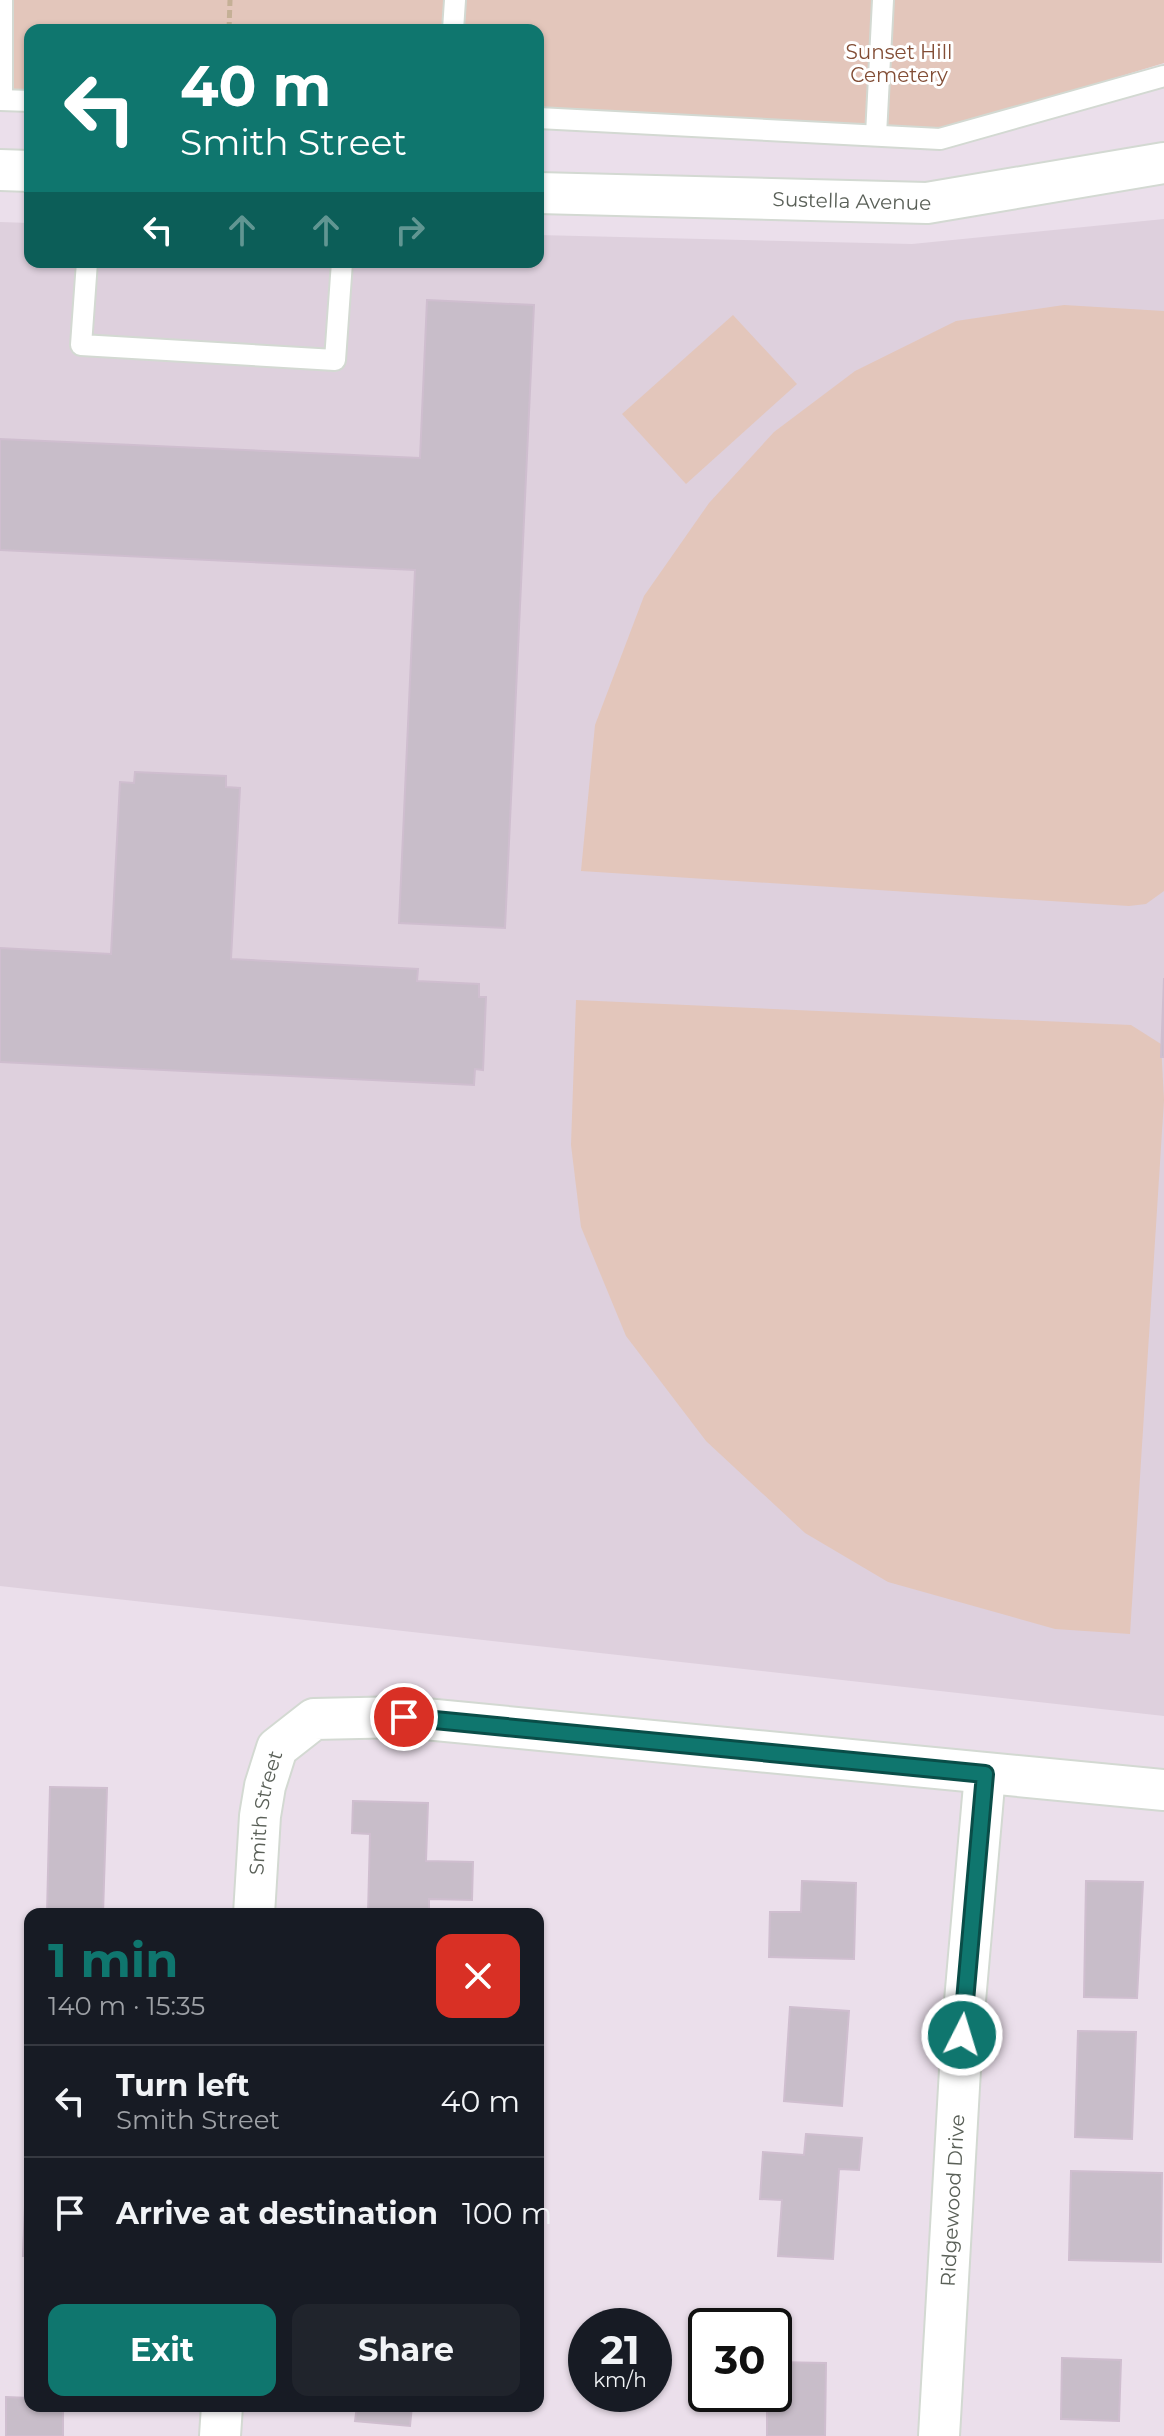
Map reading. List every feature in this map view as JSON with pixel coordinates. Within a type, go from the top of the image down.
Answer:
[{"type":"street","name":"Sustella Avenue","points":[[544,193],[927,203],[1164,163]]},
{"type":"street","points":[[0,170],[24,171]]},
{"type":"street","name":"Smith Street","points":[[255,1908],[265,1786],[277,1748],[314,1719],[404,1717],[1164,1790]]},
{"type":"street","name":"Ridgewood Drive","points":[[939,2436],[962,2035],[985,1774]]},
{"type":"street","points":[[220,2436],[222,2412]]},
{"type":"lane","points":[[2,0],[1,100],[24,101]]},
{"type":"lane","points":[[453,24],[455,0]]},
{"type":"lane","points":[[876,135],[883,0]]},
{"type":"lane","points":[[544,118],[940,139],[1164,76]]},
{"type":"lane","points":[[87,268],[81,345],[335,360],[342,268]]},
{"type":"path","points":[[229,24],[230,0]]},
{"type":"shaded area","points":[[1164,219],[1164,1716],[0,1586],[0,222],[24,223],[24,268],[544,268],[544,235],[912,244]]},
{"type":"green space","name":"Sunset Hill Cemetery","points":[[0,0],[1164,0],[1164,63],[947,129],[544,115],[544,24],[24,24],[24,97],[0,96]]},
{"type":"green space","points":[[1064,305],[1164,311],[1164,891],[1146,904],[1129,906],[581,871],[595,725],[644,596],[709,503],[774,432],[855,371],[956,321]]},
{"type":"green space","points":[[733,315],[797,384],[686,484],[622,414]]},
{"type":"green space","points":[[576,1000],[1131,1025],[1161,1044],[1164,1100],[1130,1634],[1055,1629],[888,1582],[805,1533],[706,1441],[626,1336],[581,1227],[571,1145]]},
{"type":"building","points":[[427,300],[534,305],[505,928],[399,923],[415,570],[0,550],[0,439],[420,458]]},
{"type":"building","points":[[135,772],[226,776],[226,787],[240,788],[231,959],[418,969],[417,981],[479,984],[479,997],[486,997],[483,1070],[475,1069],[474,1085],[0,1062],[0,948],[111,954],[120,782],[134,783]]},
{"type":"building","points":[[1164,978],[1164,1057],[1161,1057]]},
{"type":"building","points":[[50,1787],[107,1788],[103,1908],[47,1908]]},
{"type":"building","points":[[353,1801],[428,1803],[426,1861],[473,1862],[472,1900],[429,1899],[429,1908],[368,1908],[370,1834],[352,1833]]},
{"type":"building","points":[[802,1881],[856,1883],[854,1959],[769,1957],[770,1912],[801,1912]]},
{"type":"building","points":[[1086,1881],[1143,1882],[1137,1998],[1084,1997]]},
{"type":"building","points":[[790,2007],[849,2011],[842,2106],[784,2101]]},
{"type":"building","points":[[1078,2031],[1136,2032],[1132,2139],[1075,2137]]},
{"type":"building","points":[[806,2134],[862,2138],[859,2170],[839,2169],[833,2259],[778,2256],[782,2200],[760,2199],[763,2152],[804,2155]]},
{"type":"building","points":[[1071,2171],[1162,2173],[1161,2262],[1069,2260]]},
{"type":"building","points":[[1062,2358],[1121,2360],[1119,2421],[1061,2419]]},
{"type":"building","points":[[792,2362],[826,2363],[825,2436],[767,2436],[767,2412],[792,2412]]},
{"type":"building","points":[[6,2397],[24,2398],[24,2412],[63,2412],[63,2436],[6,2436]]},
{"type":"building","points":[[356,2412],[411,2412],[410,2426],[355,2421]]},
{"type":"route","points":[[404,1717],[985,1774],[962,2035]]}]
